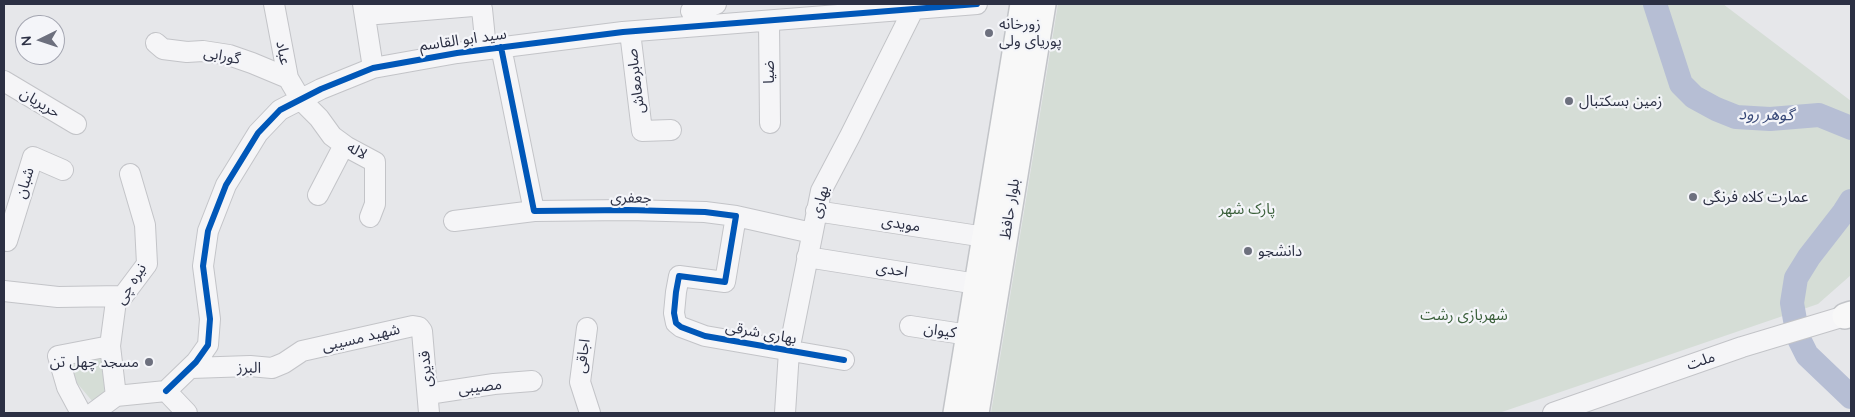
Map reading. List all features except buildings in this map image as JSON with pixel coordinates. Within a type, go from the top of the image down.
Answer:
[{"type":"main road","name":"بلوار حافظ","points":[[976,413],[974,365],[969,335],[1023,4]]},
{"type":"main road","name":"بلوار حافظ","points":[[956,413],[974,365],[1043,4]]},
{"type":"street","name":"عباد","points":[[274,4],[288,78],[301,100]]},
{"type":"street","points":[[689,14],[716,4]]},
{"type":"street","name":"سید ابو القاسم","points":[[166,390],[191,368],[208,344],[210,319],[203,266],[208,231],[226,186],[258,133],[280,110],[301,100],[373,68],[493,48],[630,32],[689,14],[769,21],[914,6],[977,4]]},
{"type":"street","points":[[373,68],[364,10],[473,5],[482,9],[534,212]]},
{"type":"street","name":"بهاری","points":[[785,413],[789,351],[820,191],[850,136],[914,6]]},
{"type":"street","name":"ضیا","points":[[769,21],[770,123]]},
{"type":"street","name":"صابرمعاش","points":[[630,32],[642,132],[672,130]]},
{"type":"street","name":"گورابی","points":[[156,43],[163,50],[203,51],[229,55],[288,78]]},
{"type":"street","name":"حریریان","points":[[4,81],[76,124]]},
{"type":"street","name":"لاله","points":[[301,100],[319,118],[332,136],[375,162],[375,204],[370,217]]},
{"type":"street","points":[[318,195],[344,145]]},
{"type":"street","name":"شبان","points":[[5,245],[33,157],[63,170]]},
{"type":"street","name":"نیره چی","points":[[116,396],[110,346],[116,301],[123,296],[146,264],[145,225],[130,174]]},
{"type":"street","name":"جعفری","points":[[454,221],[534,212],[628,210],[705,212],[736,216],[812,233]]},
{"type":"street","name":"مویدی","points":[[816,211],[985,237]]},
{"type":"street","name":"بهاری شرقی","points":[[736,216],[725,282],[679,276],[674,313],[676,323],[681,327],[706,336],[844,360]]},
{"type":"street","name":"احدی","points":[[807,257],[977,284]]},
{"type":"street","points":[[4,291],[58,297],[123,296]]},
{"type":"street","name":"ملت","points":[[1553,413],[1750,344],[1848,315]]},
{"type":"street","name":"شهید مسیبی","points":[[302,351],[413,326],[419,327]]},
{"type":"street","name":"کیوان","points":[[910,326],[969,335]]},
{"type":"street","name":"قدیری","points":[[419,327],[422,331],[428,404]]},
{"type":"street","name":"اجاقی","points":[[587,328],[580,382],[590,413]]},
{"type":"street","points":[[81,413],[67,388],[58,356],[110,346]]},
{"type":"street","name":"البرز","points":[[191,368],[250,366],[272,368],[284,363],[302,351]]},
{"type":"street","name":"مصیبی","points":[[428,404],[494,384],[532,382]]},
{"type":"street","points":[[93,413],[116,396],[166,390],[187,413]]},
{"type":"green space","name":"پارک شهر","points":[[1058,4],[1723,4],[1851,101],[1851,275],[1818,304],[1499,413],[991,413]]},
{"type":"green space","points":[[101,357],[105,393],[93,402],[77,383],[70,362]]},
{"type":"waterway","name":"گوهر رود","points":[[1655,4],[1681,84],[1694,97],[1736,117],[1770,119],[1819,115],[1851,128]]},
{"type":"waterway","name":"گوهر رود","points":[[1851,201],[1809,257],[1796,278],[1792,303],[1798,337],[1807,355],[1851,397]]},
{"type":"cycle path","points":[[166,391],[196,362],[208,345],[210,319],[203,266],[208,231],[226,185],[258,133],[280,110],[321,89],[373,68],[457,53],[623,32],[977,4]]},
{"type":"cycle path","points":[[501,47],[534,211],[628,210],[705,212],[736,216],[725,282],[679,276],[674,313],[676,323],[681,327],[705,336],[844,360]]},
{"type":"place","name":"زورخانه پوریای ولی","points":[[989,33]]},
{"type":"place","name":"زمین بسکتبال","points":[[1569,101]]},
{"type":"place","name":"عمارت کلاه فرنگی","points":[[1693,197]]},
{"type":"place","name":"دانشجو","points":[[1248,251]]},
{"type":"place","name":"مسجد چهل تن","points":[[149,362]]},
{"type":"park label","name":"شهربازی رشت","points":[[1464,315]]}]
